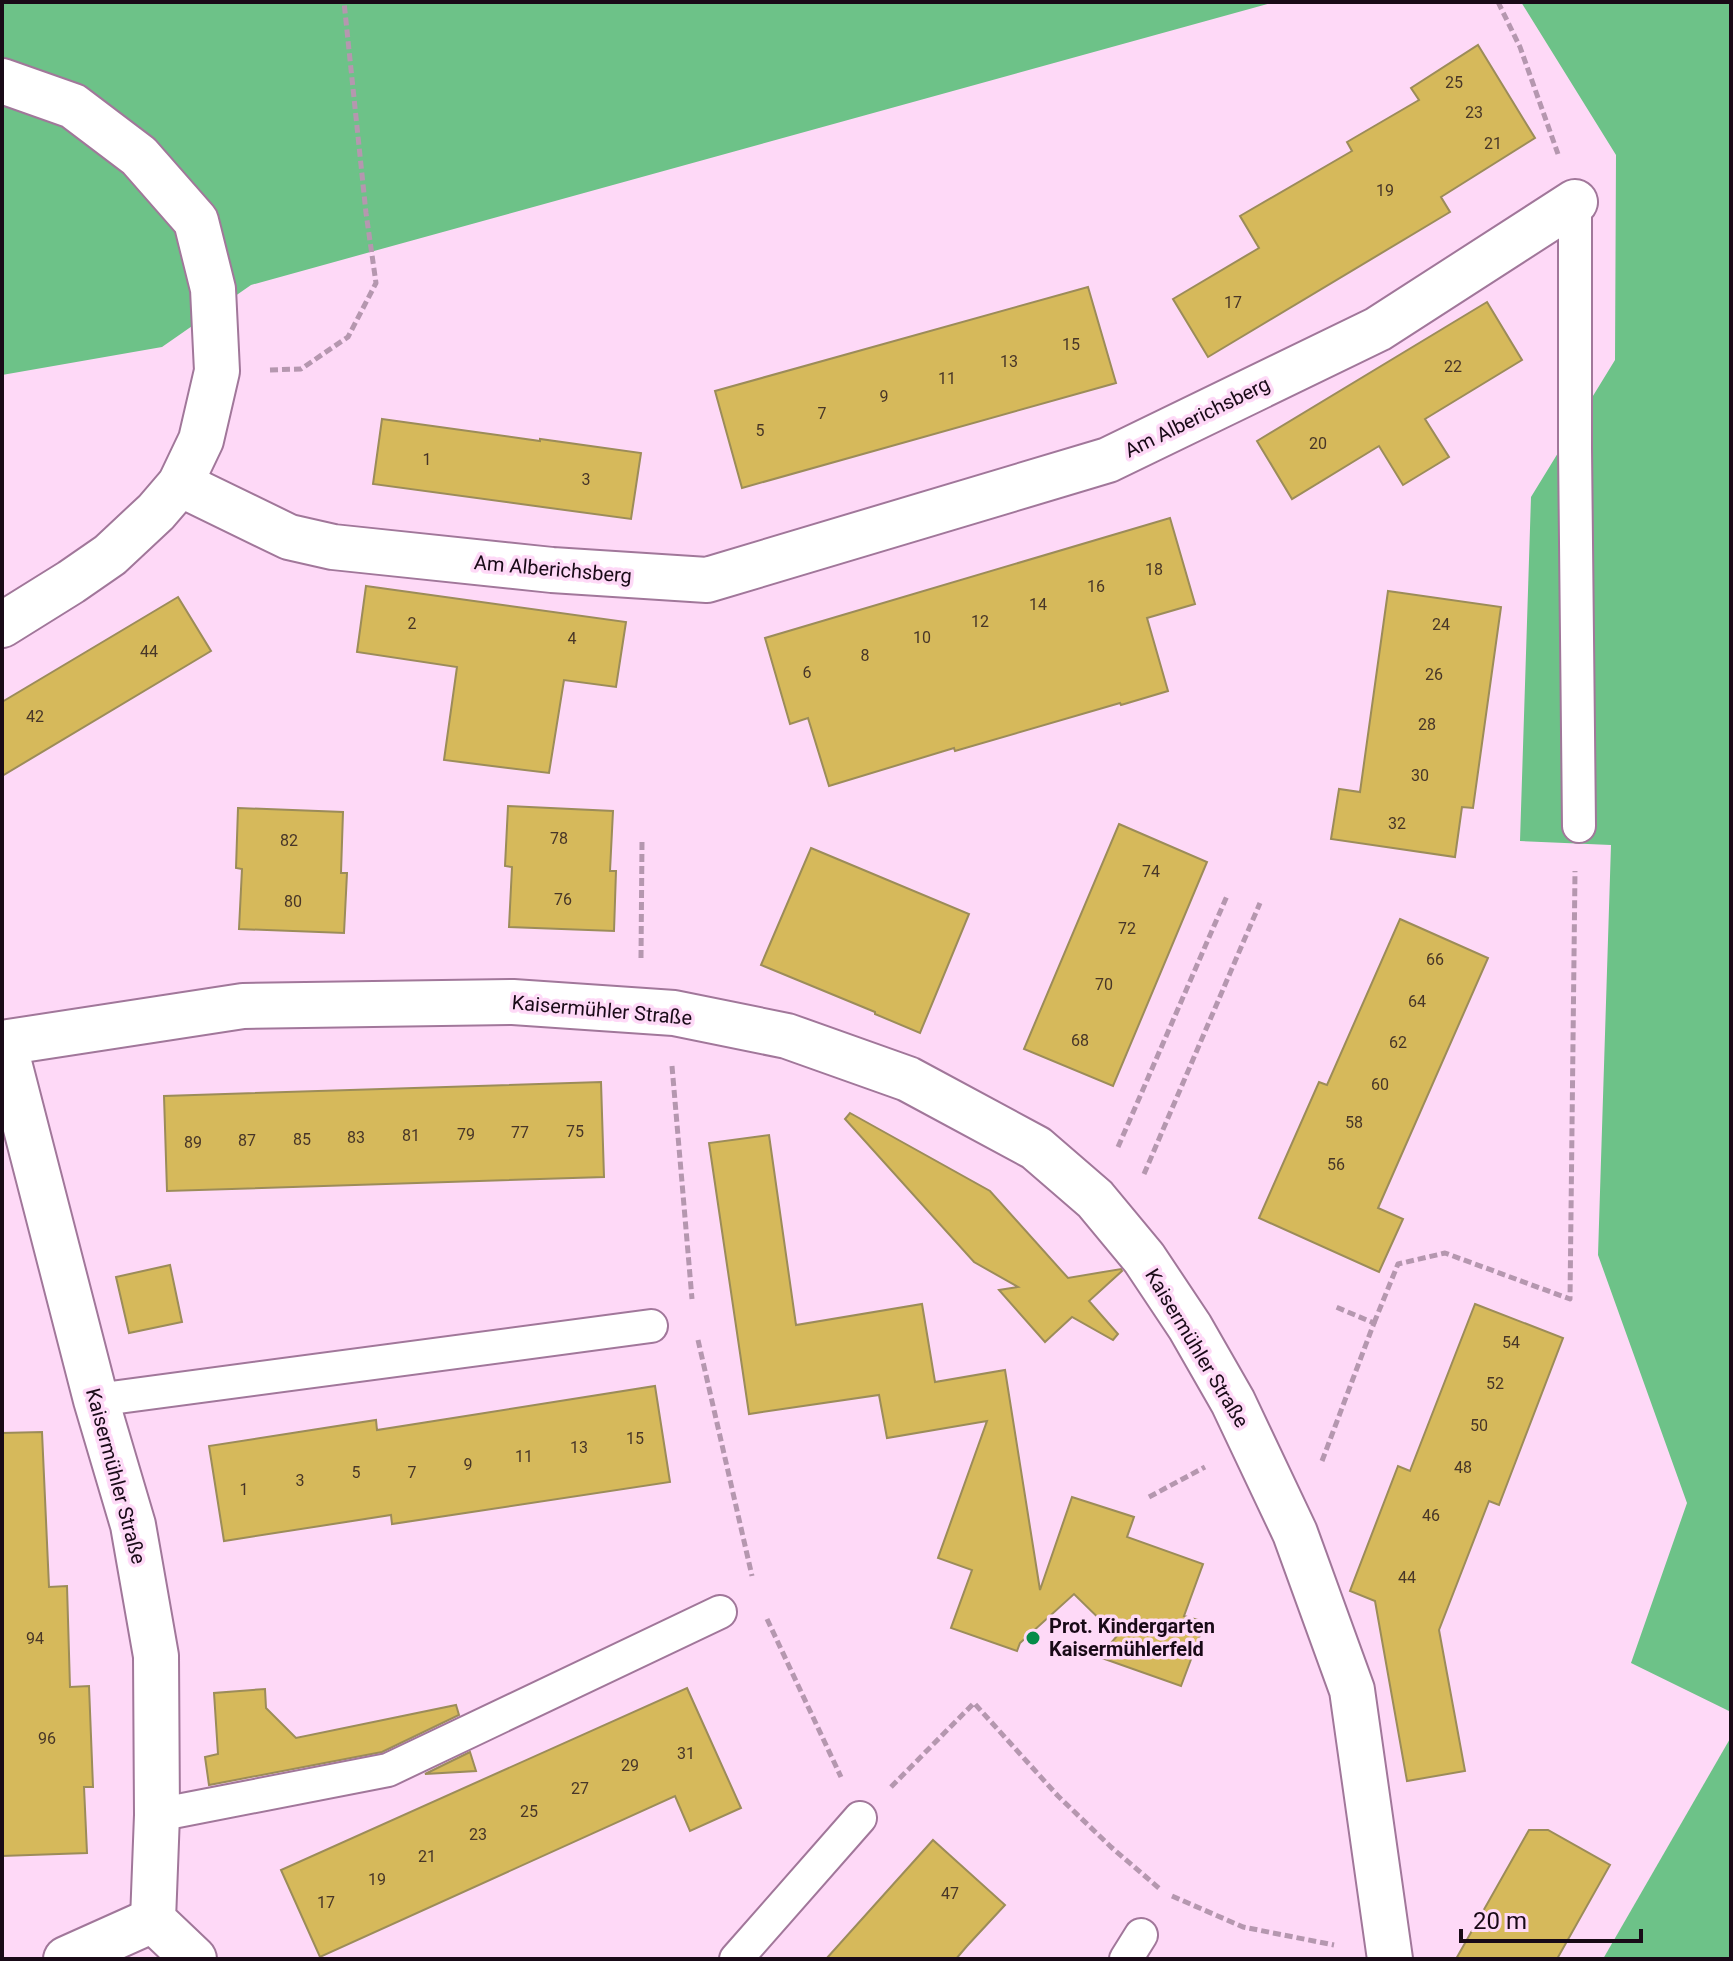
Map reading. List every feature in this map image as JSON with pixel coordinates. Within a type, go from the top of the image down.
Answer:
[{"type":"street","points":[[2,81],[73,106],[139,156],[196,221],[213,289],[217,371],[201,440],[180,484],[156,512],[110,555],[2,625]]},
{"type":"street","name":"Am Alberichsberg","points":[[180,484],[289,537],[333,547],[552,570],[707,580],[1108,460],[1378,329],[1575,202]]},
{"type":"street","name":"Kaisermühler Straße","points":[[153,1920],[157,1815],[156,1656],[133,1525],[96,1400],[3,1043],[243,1006],[513,1002],[657,1012],[787,1036],[908,1079],[1036,1148],[1108,1215],[1144,1258],[1190,1327],[1233,1402],[1295,1533],[1352,1690],[1390,1958]]},
{"type":"street","points":[[66,1959],[153,1920],[194,1959]]},
{"type":"lane","points":[[1575,202],[1579,826]]},
{"type":"lane","points":[[96,1400],[651,1326]]},
{"type":"lane","points":[[157,1815],[388,1770],[720,1612]]},
{"type":"lane","points":[[736,1959],[860,1818]]},
{"type":"path","points":[[217,371],[301,369],[348,337],[376,283],[344,2]]},
{"type":"path","points":[[1498,2],[1520,47],[1575,202]]},
{"type":"path","points":[[642,842],[657,1012],[672,1066],[692,1304]]},
{"type":"path","points":[[1295,1533],[1398,1264],[1445,1253],[1570,1299],[1575,872]]},
{"type":"path","points":[[1108,1215],[1227,896]]},
{"type":"path","points":[[1108,1215],[1260,903]]},
{"type":"path","points":[[1336,1307],[1374,1323]]},
{"type":"path","points":[[697,1335],[752,1580]]},
{"type":"path","points":[[1149,1497],[1252,1441]]},
{"type":"path","points":[[762,1609],[860,1818],[974,1703],[1058,1796],[1165,1893],[1243,1927],[1390,1958]]},
{"type":"green space","points":[[2,2],[1275,2],[251,285],[162,347],[2,375]]},
{"type":"green space","points":[[1521,2],[1731,2],[1731,1712],[1631,1663],[1687,1503],[1598,1255],[1611,845],[1520,841],[1531,497],[1615,360],[1616,155]]},
{"type":"green space","points":[[1731,1737],[1731,1959],[1603,1959]]},
{"type":"building","points":[[1478,45],[1535,138],[1441,197],[1450,212],[1208,357],[1173,299],[1259,248],[1240,216],[1352,151],[1347,142],[1419,100],[1411,88]]},
{"type":"building","points":[[1088,287],[1116,383],[742,488],[715,391]]},
{"type":"building","points":[[1487,302],[1522,360],[1425,419],[1449,457],[1403,485],[1379,446],[1292,499],[1257,441]]},
{"type":"building","points":[[382,419],[641,453],[631,519],[373,484]]},
{"type":"building","points":[[1170,518],[1195,604],[1147,618],[1168,691],[955,751],[954,748],[829,786],[808,718],[790,724],[765,638]]},
{"type":"building","points":[[366,586],[626,622],[616,687],[564,680],[549,773],[444,760],[457,667],[357,652]]},
{"type":"building","points":[[1388,591],[1501,607],[1473,808],[1462,807],[1455,857],[1331,839],[1339,789],[1360,792]]},
{"type":"building","points":[[178,597],[211,651],[2,776],[2,702]]},
{"type":"building","points":[[508,806],[613,811],[610,871],[616,871],[614,931],[509,927],[512,867],[505,866]]},
{"type":"building","points":[[238,808],[343,812],[341,873],[347,873],[344,933],[239,929],[242,869],[236,868]]},
{"type":"building","points":[[1119,824],[1207,862],[1113,1086],[1024,1049]]},
{"type":"building","points":[[811,848],[969,914],[920,1033],[761,965]]},
{"type":"building","points":[[1400,919],[1488,958],[1378,1208],[1403,1219],[1379,1272],[1259,1218],[1319,1082],[1327,1085]]},
{"type":"building","points":[[601,1082],[604,1177],[167,1191],[164,1096]]},
{"type":"building","points":[[850,1113],[990,1191],[1068,1278],[1121,1269],[1089,1301],[1118,1334],[1113,1340],[1072,1317],[1045,1342],[999,1290],[1018,1287],[974,1262],[845,1119]]},
{"type":"building","points":[[769,1135],[796,1325],[922,1304],[935,1382],[1005,1370],[1040,1590],[1072,1497],[1134,1517],[1127,1537],[1203,1564],[1184,1616],[1205,1622],[1181,1686],[1099,1657],[1117,1636],[1074,1594],[1020,1643],[1017,1651],[951,1628],[972,1570],[938,1558],[987,1421],[887,1438],[879,1395],[749,1414],[709,1143]]},
{"type":"building","points":[[170,1265],[182,1322],[129,1333],[116,1277]]},
{"type":"building","points":[[1475,1304],[1563,1338],[1499,1505],[1489,1501],[1439,1630],[1465,1771],[1407,1781],[1375,1601],[1350,1591],[1398,1466],[1410,1471]]},
{"type":"building","points":[[655,1386],[670,1482],[392,1524],[391,1515],[224,1541],[209,1446],[376,1420],[377,1430]]},
{"type":"building","points":[[42,1432],[49,1587],[67,1586],[70,1687],[89,1686],[93,1787],[84,1787],[87,1853],[2,1856],[2,1433]]},
{"type":"building","points":[[687,1688],[741,1808],[690,1831],[675,1796],[320,1957],[281,1870]]},
{"type":"building","points":[[265,1689],[266,1708],[296,1738],[456,1705],[459,1715],[382,1752],[209,1785],[205,1757],[218,1754],[214,1693]]},
{"type":"building","points":[[470,1752],[476,1771],[425,1774]]},
{"type":"building","points":[[1529,1830],[1548,1830],[1610,1865],[1557,1959],[1456,1959]]},
{"type":"building","points":[[933,1840],[1005,1905],[956,1959],[826,1959]]},
{"type":"place","name":"Prot. Kindergarten Kaisermühlerfeld","points":[[1033,1638]]}]
